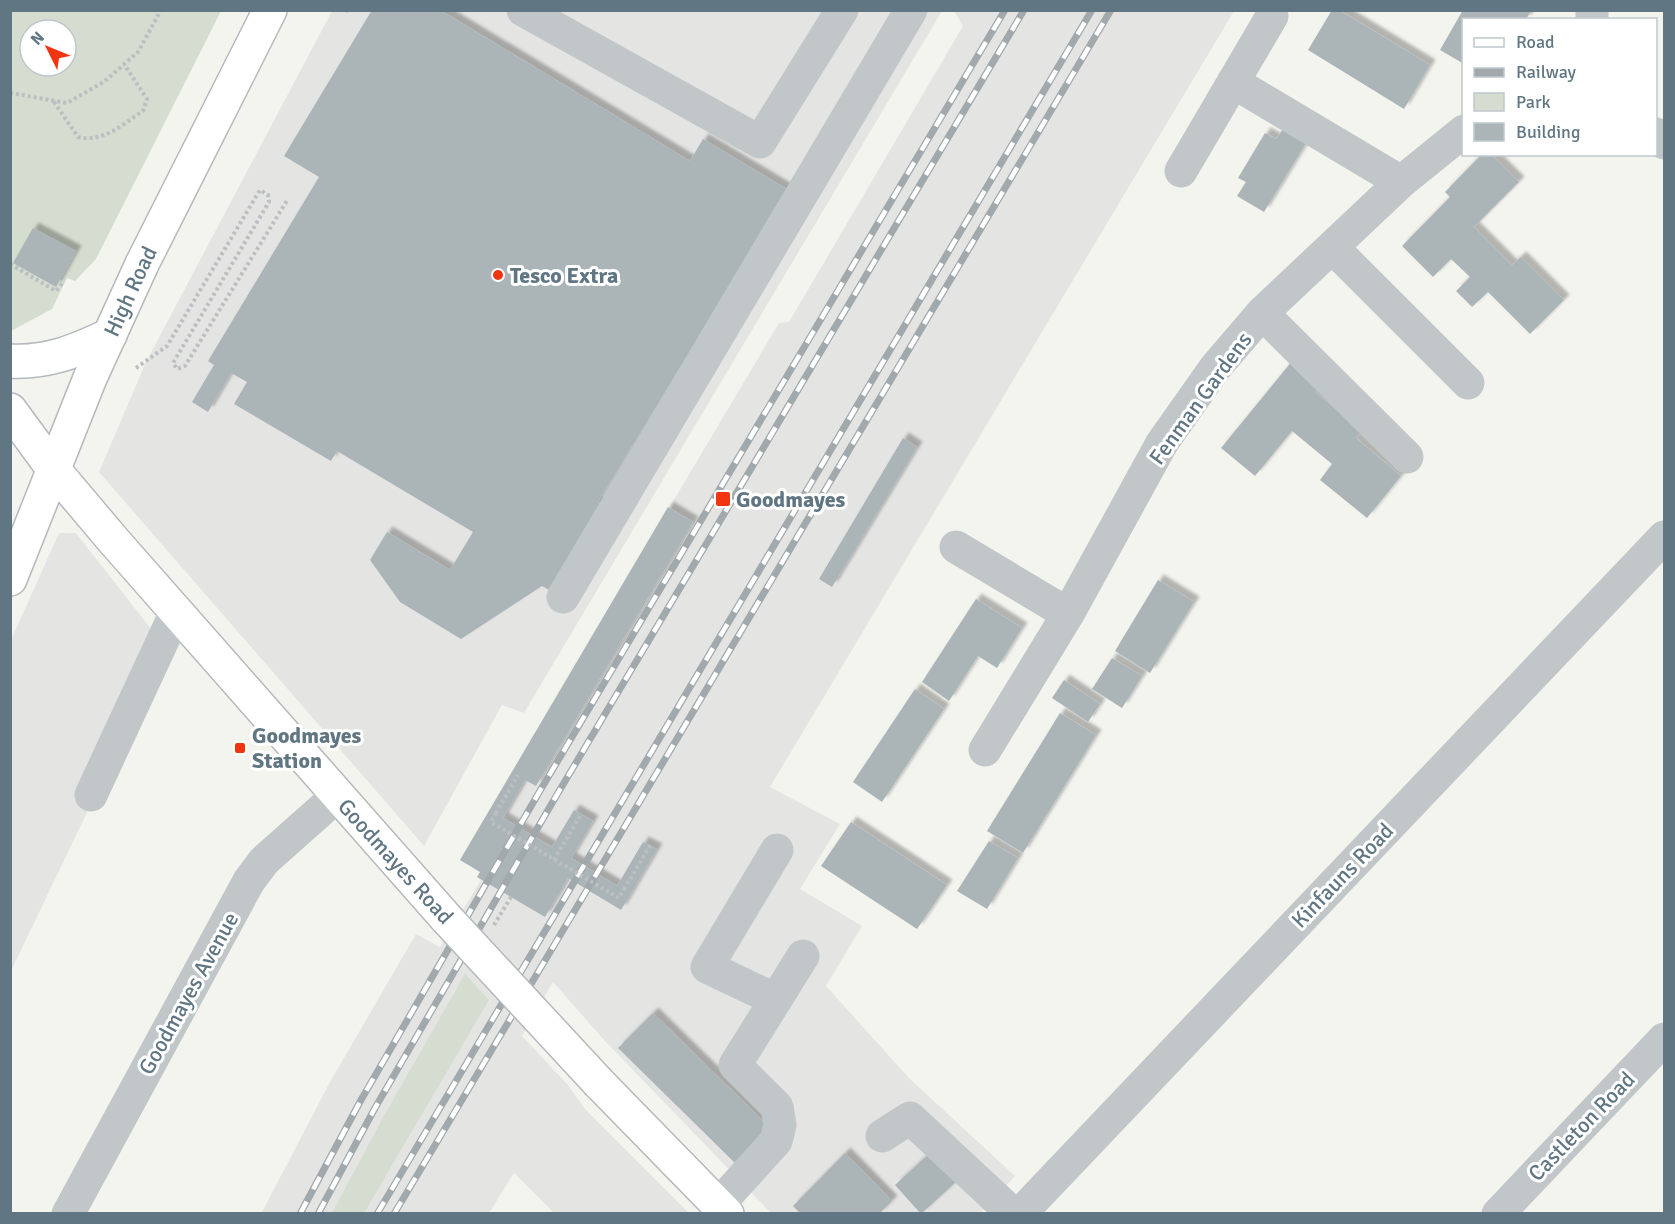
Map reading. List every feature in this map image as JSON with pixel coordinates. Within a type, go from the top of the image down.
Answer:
[{"type":"main road","name":"High Road","points":[[10,579],[110,335],[142,264],[270,10]]},
{"type":"main road","points":[[10,361],[36,362],[64,356],[110,335]]},
{"type":"main road","name":"Goodmayes Road","points":[[10,410],[54,470],[337,796],[599,1083],[723,1209]]},
{"type":"street","points":[[523,10],[760,142],[842,10]]},
{"type":"street","points":[[563,597],[911,10]]},
{"type":"street","points":[[1181,171],[1272,16]]},
{"type":"street","points":[[1233,82],[1401,182]]},
{"type":"street","name":"Fenman Gardens","points":[[985,750],[1068,614],[1162,443],[1215,368],[1262,313],[1401,182],[1462,133]]},
{"type":"street","points":[[1333,248],[1468,383]]},
{"type":"street","points":[[1262,313],[1407,457]]},
{"type":"street","name":"Kinfauns Road","points":[[1020,1214],[1665,537]]},
{"type":"street","points":[[956,547],[1068,614]]},
{"type":"street","points":[[91,795],[177,612]]},
{"type":"street","name":"Goodmayes Avenue","points":[[68,1214],[249,881],[264,861],[337,796]]},
{"type":"street","points":[[776,1000],[707,966],[777,850]]},
{"type":"street","points":[[723,1209],[776,1141],[780,1125],[777,1107],[735,1065],[803,956]]},
{"type":"street","name":"Castleton Road","points":[[1498,1214],[1665,1039]]},
{"type":"street","points":[[882,1137],[910,1118],[1013,1214]]},
{"type":"path","points":[[10,93],[67,103],[105,81],[138,52],[161,10]]},
{"type":"path","points":[[54,102],[78,137],[90,140],[106,135],[143,111],[147,99],[124,64]]},
{"type":"path","points":[[136,368],[167,346],[260,190],[268,195],[269,202],[173,363],[177,369],[185,366],[288,199]]},
{"type":"path","points":[[10,264],[56,291],[63,282]]},
{"type":"path","points":[[518,776],[491,822],[619,898],[650,846]]},
{"type":"path","points":[[554,860],[581,814]]},
{"type":"shaded area","points":[[332,11],[942,11],[524,713],[502,705],[424,846],[99,472],[146,362]]},
{"type":"shaded area","points":[[954,11],[1234,11],[770,787],[840,824],[800,889],[862,926],[826,986],[909,1078],[1015,1176],[980,1213],[771,1213],[604,1040],[553,982],[522,1036],[568,1085],[585,1109],[689,1213],[554,1213],[514,1173],[489,1213],[261,1214],[330,1082],[416,934],[440,947],[481,880],[477,877],[480,872],[460,860],[779,323],[789,322],[963,26]]},
{"type":"shaded area","points":[[59,533],[76,533],[166,648],[11,971],[11,640]]},
{"type":"green space","points":[[11,11],[221,11],[96,259],[75,281],[67,278],[52,309],[11,331]]},
{"type":"green space","points":[[465,974],[489,1000],[364,1213],[332,1213],[385,1114]]},
{"type":"building","name":"Tesco Extra","points":[[372,10],[440,10],[690,161],[703,139],[788,190],[598,502],[611,509],[558,595],[542,586],[461,639],[400,602],[370,560],[387,532],[450,570],[473,532],[337,451],[331,461],[234,404],[247,382],[231,373],[208,412],[192,402],[214,365],[208,361],[319,177],[284,156]]},
{"type":"building","points":[[1332,10],[1339,10],[1430,65],[1404,109],[1308,50]]},
{"type":"building","points":[[1463,10],[1531,10],[1527,18],[1462,18],[1462,63],[1440,50]]},
{"type":"building","points":[[1283,129],[1306,143],[1264,212],[1237,196],[1246,182],[1238,178],[1265,133],[1276,139]]},
{"type":"building","points":[[1480,156],[1493,156],[1519,182],[1474,227],[1512,265],[1521,257],[1564,300],[1530,334],[1488,292],[1472,307],[1456,291],[1470,277],[1451,259],[1433,277],[1402,246],[1450,197],[1445,192]]},
{"type":"building","points":[[33,228],[76,251],[56,287],[13,263]]},
{"type":"building","points":[[1293,360],[1323,384],[1315,392],[1362,431],[1356,438],[1401,476],[1367,518],[1320,480],[1332,464],[1292,431],[1255,476],[1221,448]]},
{"type":"building","points":[[903,438],[917,447],[832,587],[819,579]]},
{"type":"building","points":[[668,507],[693,522],[536,786],[525,780],[503,818],[552,847],[574,810],[593,821],[571,858],[617,886],[643,842],[657,849],[621,910],[568,878],[545,917],[477,877],[480,872],[460,860]]},
{"type":"building","points":[[1158,580],[1194,602],[1150,673],[1115,651]]},
{"type":"building","points":[[976,599],[1022,628],[997,668],[978,656],[949,701],[922,682]]},
{"type":"building","points":[[1112,658],[1142,676],[1122,708],[1092,689]]},
{"type":"building","points":[[1064,680],[1100,704],[1088,722],[1052,698]]},
{"type":"building","points":[[915,689],[944,709],[882,802],[853,782]]},
{"type":"building","points":[[1060,713],[1096,735],[1023,853],[987,831]]},
{"type":"building","points":[[851,822],[947,885],[917,929],[821,866]]},
{"type":"building","points":[[989,841],[1018,858],[987,909],[957,891]]},
{"type":"building","points":[[653,1013],[771,1129],[736,1164],[618,1048]]},
{"type":"building","points":[[845,1153],[892,1201],[879,1214],[801,1214],[793,1206]]},
{"type":"building","points":[[930,1153],[956,1182],[921,1214],[895,1185]]},
{"type":"railway","points":[[300,1214],[361,1100],[541,789],[1005,10]]},
{"type":"railway","points":[[318,1214],[375,1108],[555,798],[1024,10]]},
{"type":"railway","points":[[377,1214],[1092,10]]},
{"type":"railway","points":[[394,1214],[1111,10]]},
{"type":"place","name":"Tesco Extra","points":[[498,275]]},
{"type":"place","name":"Goodmayes","points":[[723,499]]},
{"type":"place","name":"Goodmayes Station","points":[[240,748]]}]
